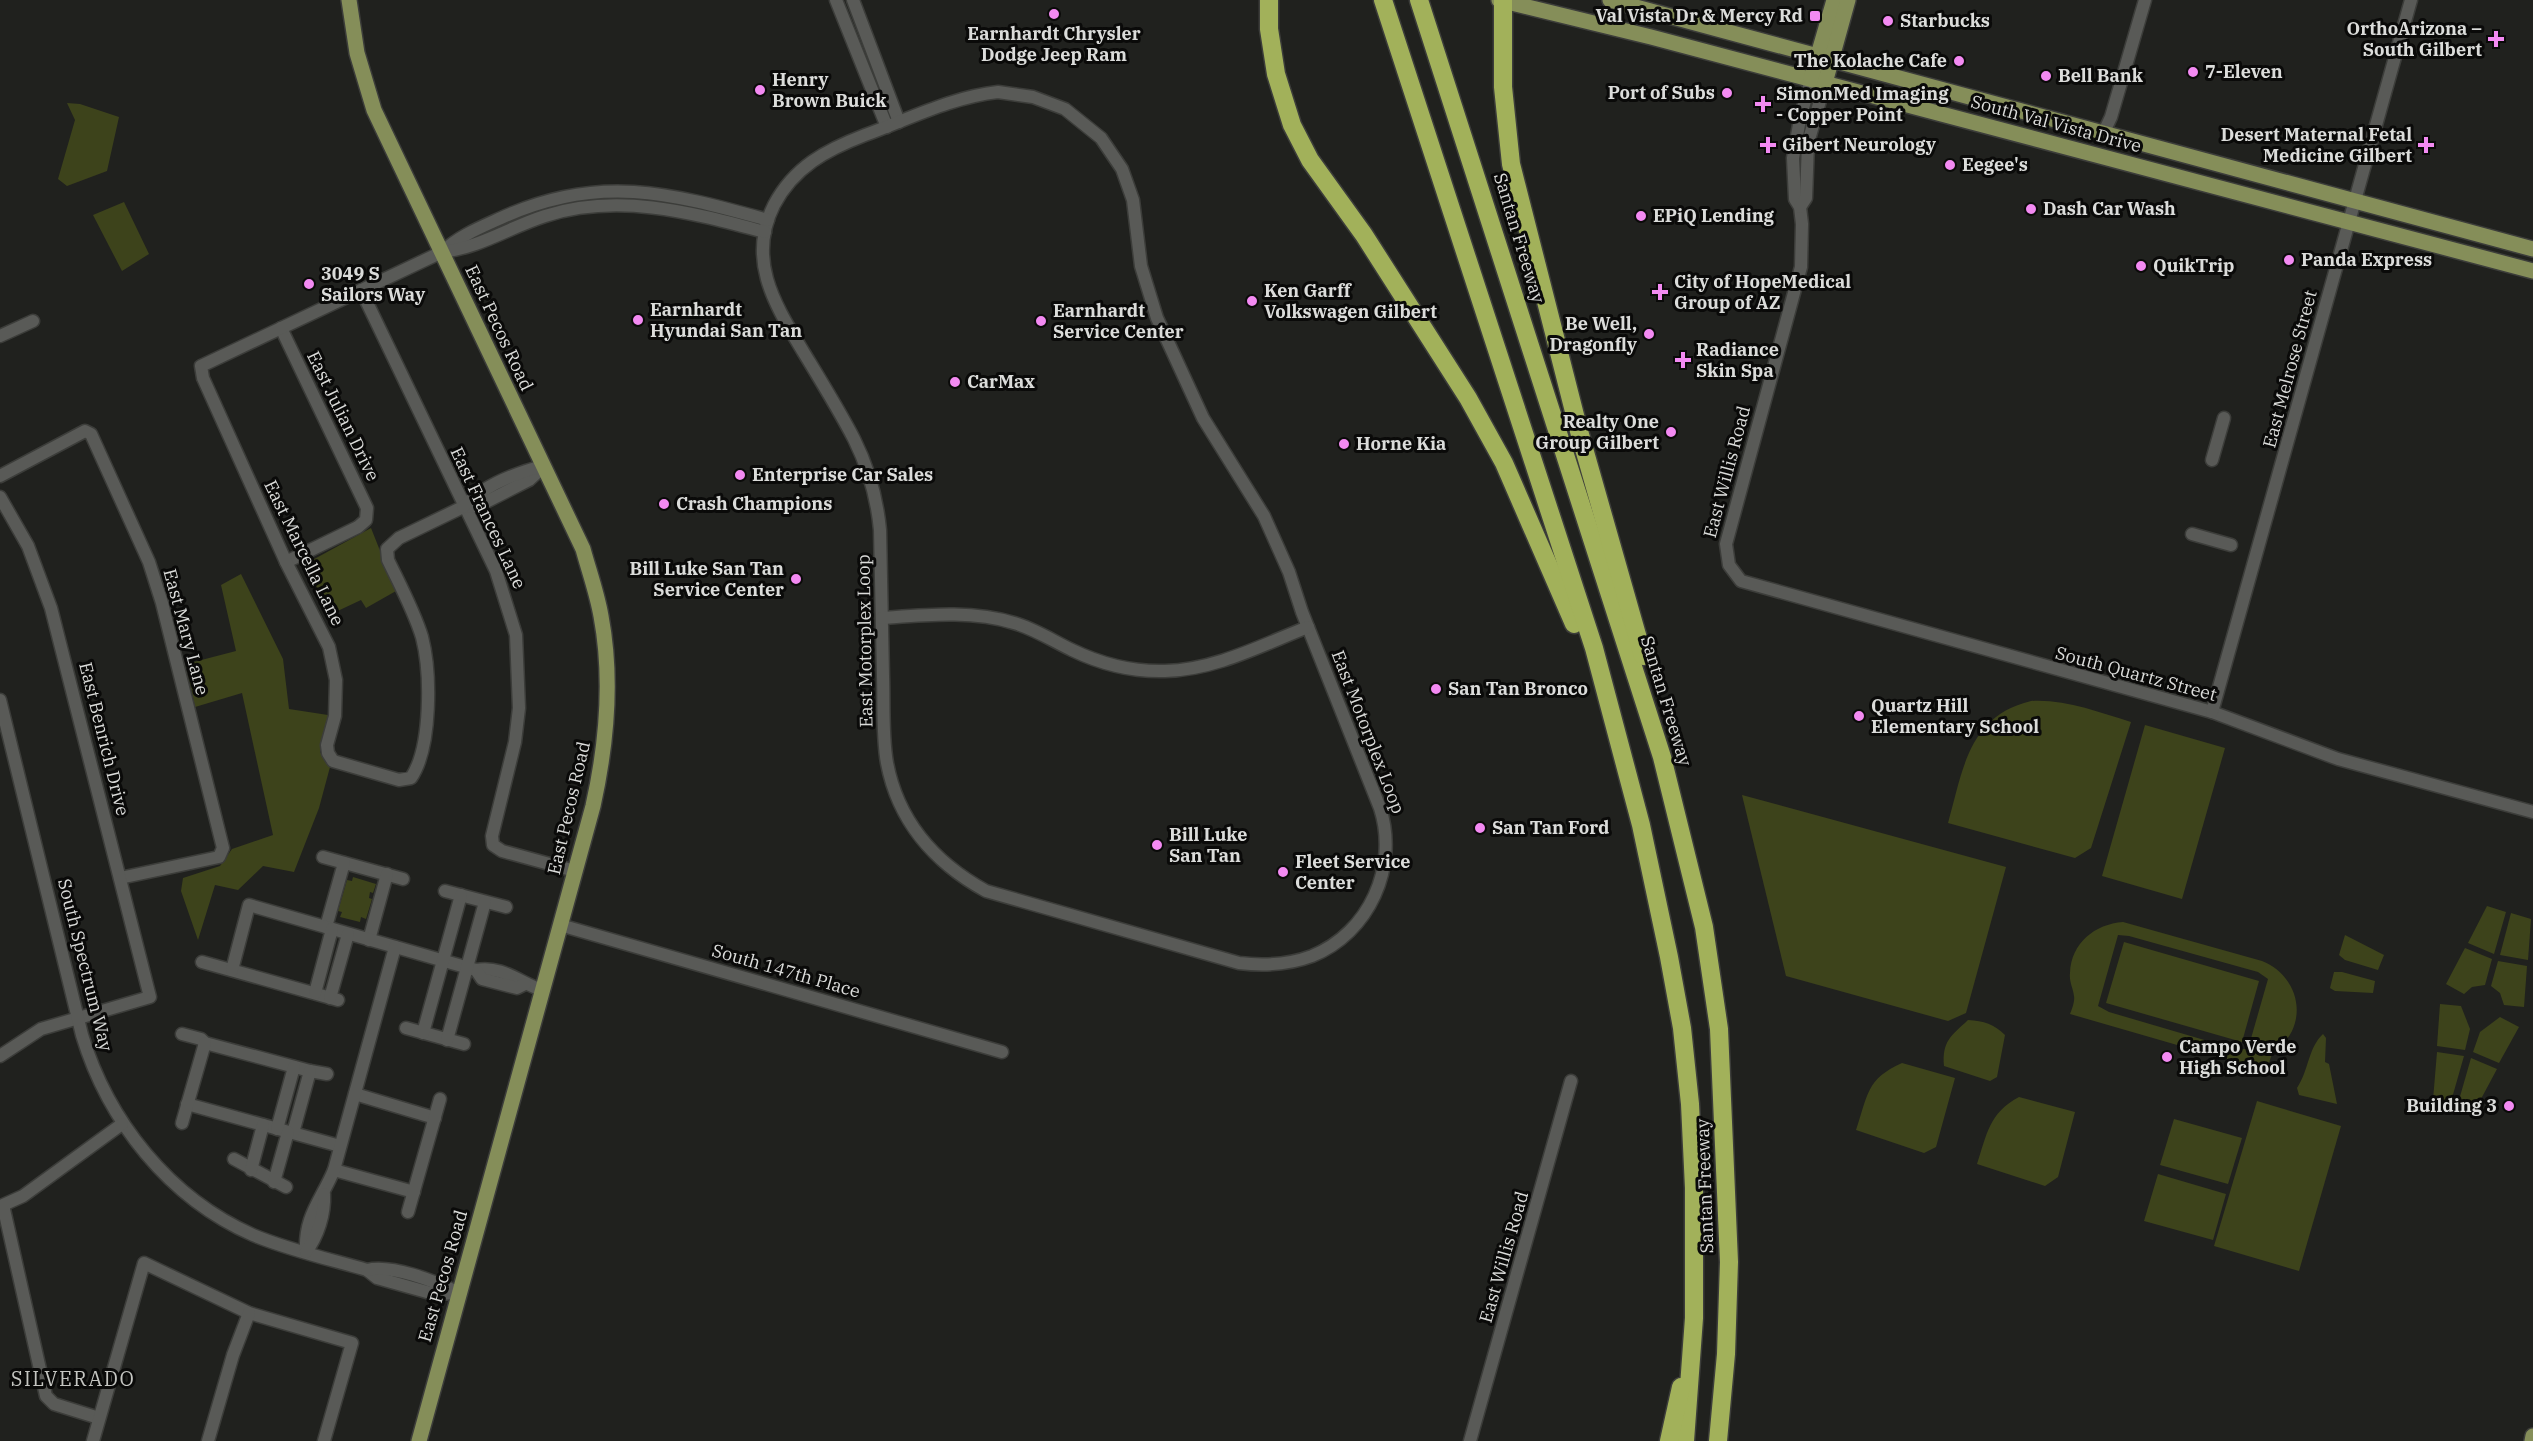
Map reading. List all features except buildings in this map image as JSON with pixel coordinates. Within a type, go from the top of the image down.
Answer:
[{"type":"highway","points":[[1269,0],[1269,29],[1276,74],[1292,125],[1310,160],[1420,319],[1504,463],[1572,617],[1594,681],[1613,713]]},
{"type":"highway","name":"Santan Freeway","points":[[1383,0],[1594,648],[1613,713],[1658,899],[1682,1028],[1690,1104],[1694,1188],[1694,1318],[1685,1441]]},
{"type":"highway","name":"Santan Freeway","points":[[1419,0],[1662,757],[1704,927],[1719,1029],[1729,1262],[1726,1354],[1718,1441]]},
{"type":"highway","points":[[1502,0],[1503,87],[1511,164],[1579,431],[1659,713],[1662,757]]},
{"type":"highway","points":[[1669,1441],[1694,1318]]},
{"type":"main road","name":"East Pecos Road","points":[[349,0],[354,38],[367,90],[380,125],[583,549],[601,614],[606,659],[607,717],[604,752],[593,806],[418,1441]]},
{"type":"main road","name":"South Val Vista Drive","points":[[1502,0],[1818,81],[2533,271]]},
{"type":"main road","name":"South Val Vista Drive","points":[[1610,0],[2533,249]]},
{"type":"main road","points":[[1818,81],[1834,0]]},
{"type":"main road","points":[[1824,59],[1848,0]]},
{"type":"main road","points":[[2097,155],[2103,134]]},
{"type":"main road","points":[[2532,1441],[2533,1436]]},
{"type":"street","points":[[836,0],[887,128]]},
{"type":"street","points":[[853,0],[899,122]]},
{"type":"street","points":[[2103,134],[2111,117],[2145,0]]},
{"type":"street","name":"East Melrose Street","points":[[2212,712],[2411,0]]},
{"type":"street","name":"East Willis Road","points":[[1732,570],[1726,551],[1727,537],[1801,267],[1803,237],[1800,207],[1795,199],[1793,158],[1800,119],[1818,81]]},
{"type":"street","name":"East Motorplex Loop","points":[[1019,93],[1049,102],[1065,110],[1091,129],[1108,146],[1130,186],[1141,266],[1157,318],[1203,418],[1264,516],[1289,572],[1308,627],[1380,808],[1386,835],[1385,860],[1374,896],[1351,930],[1335,944],[1310,957],[1264,966],[1230,961],[1005,898],[969,882],[935,856],[905,814],[895,795],[887,762],[880,530],[876,494],[854,439],[773,300],[765,270],[763,250],[767,226],[785,187],[811,161],[840,145],[887,128],[979,94],[1019,93]]},
{"type":"street","points":[[281,328],[442,252],[463,250],[545,216],[599,207],[645,206],[767,226]]},
{"type":"street","name":"East Frances Lane","points":[[361,290],[496,571],[516,635],[519,708],[515,742],[492,836],[493,845],[502,851],[575,871]]},
{"type":"street","points":[[0,336],[33,321]]},
{"type":"street","name":"East Marcella Lane","points":[[281,328],[201,366],[201,372],[286,561],[322,632],[334,664],[336,701],[327,746],[330,758],[338,764],[399,780],[411,778],[418,764],[424,739],[427,710],[427,658],[421,634],[388,560],[387,549],[392,542],[464,507]]},
{"type":"street","name":"East Julian Drive","points":[[281,328],[367,508],[366,520],[358,527],[286,561]]},
{"type":"street","points":[[2212,460],[2224,418]]},
{"type":"street","name":"East Mary Lane","points":[[0,476],[76,435],[85,431],[91,434],[148,562],[162,603],[223,848],[219,857],[120,879]]},
{"type":"street","points":[[464,507],[474,496],[525,471],[544,466]]},
{"type":"street","name":"East Benrich Drive","points":[[0,497],[28,546],[51,608],[150,997],[79,1017]]},
{"type":"street","points":[[2192,534],[2232,544]]},
{"type":"street","name":"South Quartz Street","points":[[1732,570],[1747,585],[2212,712],[2328,756],[2533,812]]},
{"type":"street","points":[[882,618],[974,615],[996,619],[1027,628],[1096,661],[1139,670],[1166,671],[1199,667],[1227,659],[1308,627]]},
{"type":"street","name":"South Spectrum Way","points":[[0,700],[4,736],[89,1059],[107,1100],[122,1124],[155,1164],[193,1198],[237,1227],[274,1243],[367,1270],[378,1267],[438,1283],[459,1293]]},
{"type":"street","points":[[323,857],[403,879]]},
{"type":"street","points":[[315,993],[344,863]]},
{"type":"street","points":[[369,940],[387,874]]},
{"type":"street","points":[[446,891],[506,907]]},
{"type":"street","points":[[423,1033],[461,895]]},
{"type":"street","points":[[447,1040],[471,969],[485,902]]},
{"type":"street","points":[[232,970],[249,905],[471,969],[486,969],[519,978],[525,984],[542,990]]},
{"type":"street","name":"South 147th Place","points":[[560,925],[1002,1052]]},
{"type":"street","points":[[202,962],[334,999],[348,934]]},
{"type":"street","points":[[306,1252],[305,1238],[314,1205],[324,1194],[334,1170],[395,947]]},
{"type":"street","points":[[0,1056],[41,1029],[79,1017]]},
{"type":"street","points":[[406,1028],[464,1044]]},
{"type":"street","points":[[182,1034],[201,1039],[205,1043],[327,1074]]},
{"type":"street","points":[[182,1123],[205,1043]]},
{"type":"street","points":[[274,1182],[286,1131],[294,1067]]},
{"type":"street","points":[[286,1131],[310,1071]]},
{"type":"street","name":"East Willis Road","points":[[1470,1441],[1571,1081]]},
{"type":"street","points":[[355,1094],[435,1118]]},
{"type":"street","points":[[408,1212],[440,1099]]},
{"type":"street","points":[[187,1104],[340,1146]]},
{"type":"street","points":[[99,1418],[54,1404],[46,1396],[3,1205],[23,1196],[122,1124]]},
{"type":"street","points":[[251,1170],[263,1125]]},
{"type":"street","points":[[234,1159],[286,1187]]},
{"type":"street","points":[[334,1170],[414,1192]]},
{"type":"street","points":[[93,1441],[144,1263],[249,1313],[352,1343],[324,1441]]},
{"type":"street","points":[[208,1441],[233,1355],[249,1313]]},
{"type":"green space","points":[[67,103],[80,104],[119,117],[107,171],[67,186],[58,179],[75,120]]},
{"type":"green space","points":[[124,202],[149,254],[122,271],[93,215]]},
{"type":"green space","points":[[371,528],[396,591],[366,608],[361,600],[327,616],[307,563]]},
{"type":"green space","points":[[241,574],[283,659],[289,709],[328,715],[320,752],[330,767],[319,808],[294,872],[263,866],[238,890],[215,885],[198,940],[181,891],[183,878],[220,866],[232,849],[273,835],[242,693],[195,707],[186,664],[236,651],[221,585]]},
{"type":"green space","points":[[2031,701],[2069,704],[2131,722],[2091,848],[2075,858],[1948,823],[1964,765],[1981,732],[2010,708]]},
{"type":"green space","points":[[2145,725],[2225,748],[2182,899],[2102,876]]},
{"type":"green space","points":[[1742,795],[2006,867],[1966,1013],[1948,1021],[1786,976]]},
{"type":"green space","points":[[353,877],[376,884],[373,893],[370,892],[369,898],[372,899],[366,919],[361,917],[360,922],[340,917],[342,912],[338,911],[347,880],[352,881]]},
{"type":"green space","points":[[2487,906],[2506,912],[2494,954],[2468,943]]},
{"type":"green space","points":[[2511,913],[2531,919],[2528,960],[2500,955]]},
{"type":"green space","points":[[2123,922],[2262,961],[2280,973],[2296,999],[2296,1020],[2288,1038],[2272,1055],[2267,1071],[2070,1014],[2074,998],[2070,973],[2075,953],[2086,937],[2094,931]],"holes":[[[2118,935],[2129,936],[2258,972],[2268,979],[2248,1049],[2235,1049],[2109,1012],[2098,1006]]]},
{"type":"green space","points":[[2345,935],[2384,955],[2378,970],[2345,960],[2339,955]]},
{"type":"green space","points":[[2124,942],[2259,981],[2242,1042],[2106,1003]]},
{"type":"green space","points":[[2465,948],[2492,959],[2485,985],[2472,987],[2464,994],[2446,984]]},
{"type":"green space","points":[[2498,961],[2527,966],[2524,1007],[2504,1005],[2500,993],[2491,986]]},
{"type":"green space","points":[[2334,972],[2375,981],[2373,993],[2335,991],[2330,988]]},
{"type":"green space","points":[[2440,1004],[2461,1006],[2470,1029],[2465,1050],[2437,1046]]},
{"type":"green space","points":[[2500,1017],[2519,1027],[2499,1063],[2473,1052],[2480,1032]]},
{"type":"green space","points":[[1968,1020],[1988,1024],[2005,1035],[1997,1077],[1990,1081],[1944,1066],[1946,1045],[1952,1035]]},
{"type":"green space","points":[[2323,1034],[2326,1038],[2325,1062],[2329,1064],[2337,1104],[2299,1095],[2297,1088],[2311,1052]]},
{"type":"green space","points":[[2437,1052],[2464,1056],[2450,1105],[2433,1100]]},
{"type":"green space","points":[[2471,1058],[2497,1069],[2474,1112],[2457,1107]]},
{"type":"green space","points":[[1902,1063],[1955,1078],[1936,1147],[1924,1153],[1856,1130],[1870,1089],[1881,1075]]},
{"type":"green space","points":[[2019,1097],[2075,1112],[2058,1177],[2045,1186],[1977,1164],[1990,1125],[1995,1117]]},
{"type":"green space","points":[[2257,1101],[2341,1126],[2299,1271],[2214,1246]]},
{"type":"green space","points":[[2174,1119],[2242,1138],[2228,1184],[2160,1165]]},
{"type":"green space","points":[[2158,1174],[2226,1194],[2213,1240],[2144,1221]]},
{"type":"place","name":"Earnhardt Chrysler Dodge Jeep Ram","points":[[1054,14]]},
{"type":"place","name":"Val Vista Dr & Mercy Rd","points":[[1815,16]]},
{"type":"place","name":"Starbucks","points":[[1888,21]]},
{"type":"place","name":"OrthoArizona – South Gilbert","points":[[2496,39]]},
{"type":"place","name":"The Kolache Cafe","points":[[1959,61]]},
{"type":"place","name":"7-Eleven","points":[[2193,72]]},
{"type":"place","name":"Bell Bank","points":[[2046,76]]},
{"type":"place","name":"Henry Brown Buick","points":[[760,90]]},
{"type":"place","name":"Port of Subs","points":[[1727,93]]},
{"type":"place","name":"SimonMed Imaging - Copper Point","points":[[1763,104]]},
{"type":"place","name":"Gibert Neurology","points":[[1768,145]]},
{"type":"place","name":"Desert Maternal Fetal Medicine Gilbert","points":[[2426,145]]},
{"type":"place","name":"Eegee's","points":[[1950,165]]},
{"type":"place","name":"Dash Car Wash","points":[[2031,209]]},
{"type":"place","name":"EPiQ Lending","points":[[1641,216]]},
{"type":"place","name":"Panda Express","points":[[2289,260]]},
{"type":"place","name":"QuikTrip","points":[[2141,266]]},
{"type":"place","name":"3049 S Sailors Way","points":[[309,284]]},
{"type":"place","name":"City of HopeMedical Group of AZ","points":[[1660,292]]},
{"type":"place","name":"Ken Garff Volkswagen Gilbert","points":[[1252,301]]},
{"type":"place","name":"Earnhardt Hyundai San Tan","points":[[638,320]]},
{"type":"place","name":"Earnhardt Service Center","points":[[1041,321]]},
{"type":"place","name":"Be Well, Dragonfly","points":[[1649,334]]},
{"type":"place","name":"Radiance Skin Spa","points":[[1683,360]]},
{"type":"place","name":"CarMax","points":[[955,382]]},
{"type":"place","name":"Realty One Group Gilbert","points":[[1671,432]]},
{"type":"place","name":"Horne Kia","points":[[1344,444]]},
{"type":"place","name":"Enterprise Car Sales","points":[[740,475]]},
{"type":"place","name":"Crash Champions","points":[[664,504]]},
{"type":"place","name":"Bill Luke San Tan Service Center","points":[[796,579]]},
{"type":"place","name":"San Tan Bronco","points":[[1436,689]]},
{"type":"place","name":"Quartz Hill Elementary School","points":[[1859,716]]},
{"type":"place","name":"San Tan Ford","points":[[1480,828]]},
{"type":"place","name":"Bill Luke San Tan","points":[[1157,845]]},
{"type":"place","name":"Fleet Service Center","points":[[1283,872]]},
{"type":"place","name":"Campo Verde High School","points":[[2167,1057]]},
{"type":"place","name":"Building 3","points":[[2509,1106]]},
{"type":"district","name":"SILVERADO","points":[[73,1379]]}]
